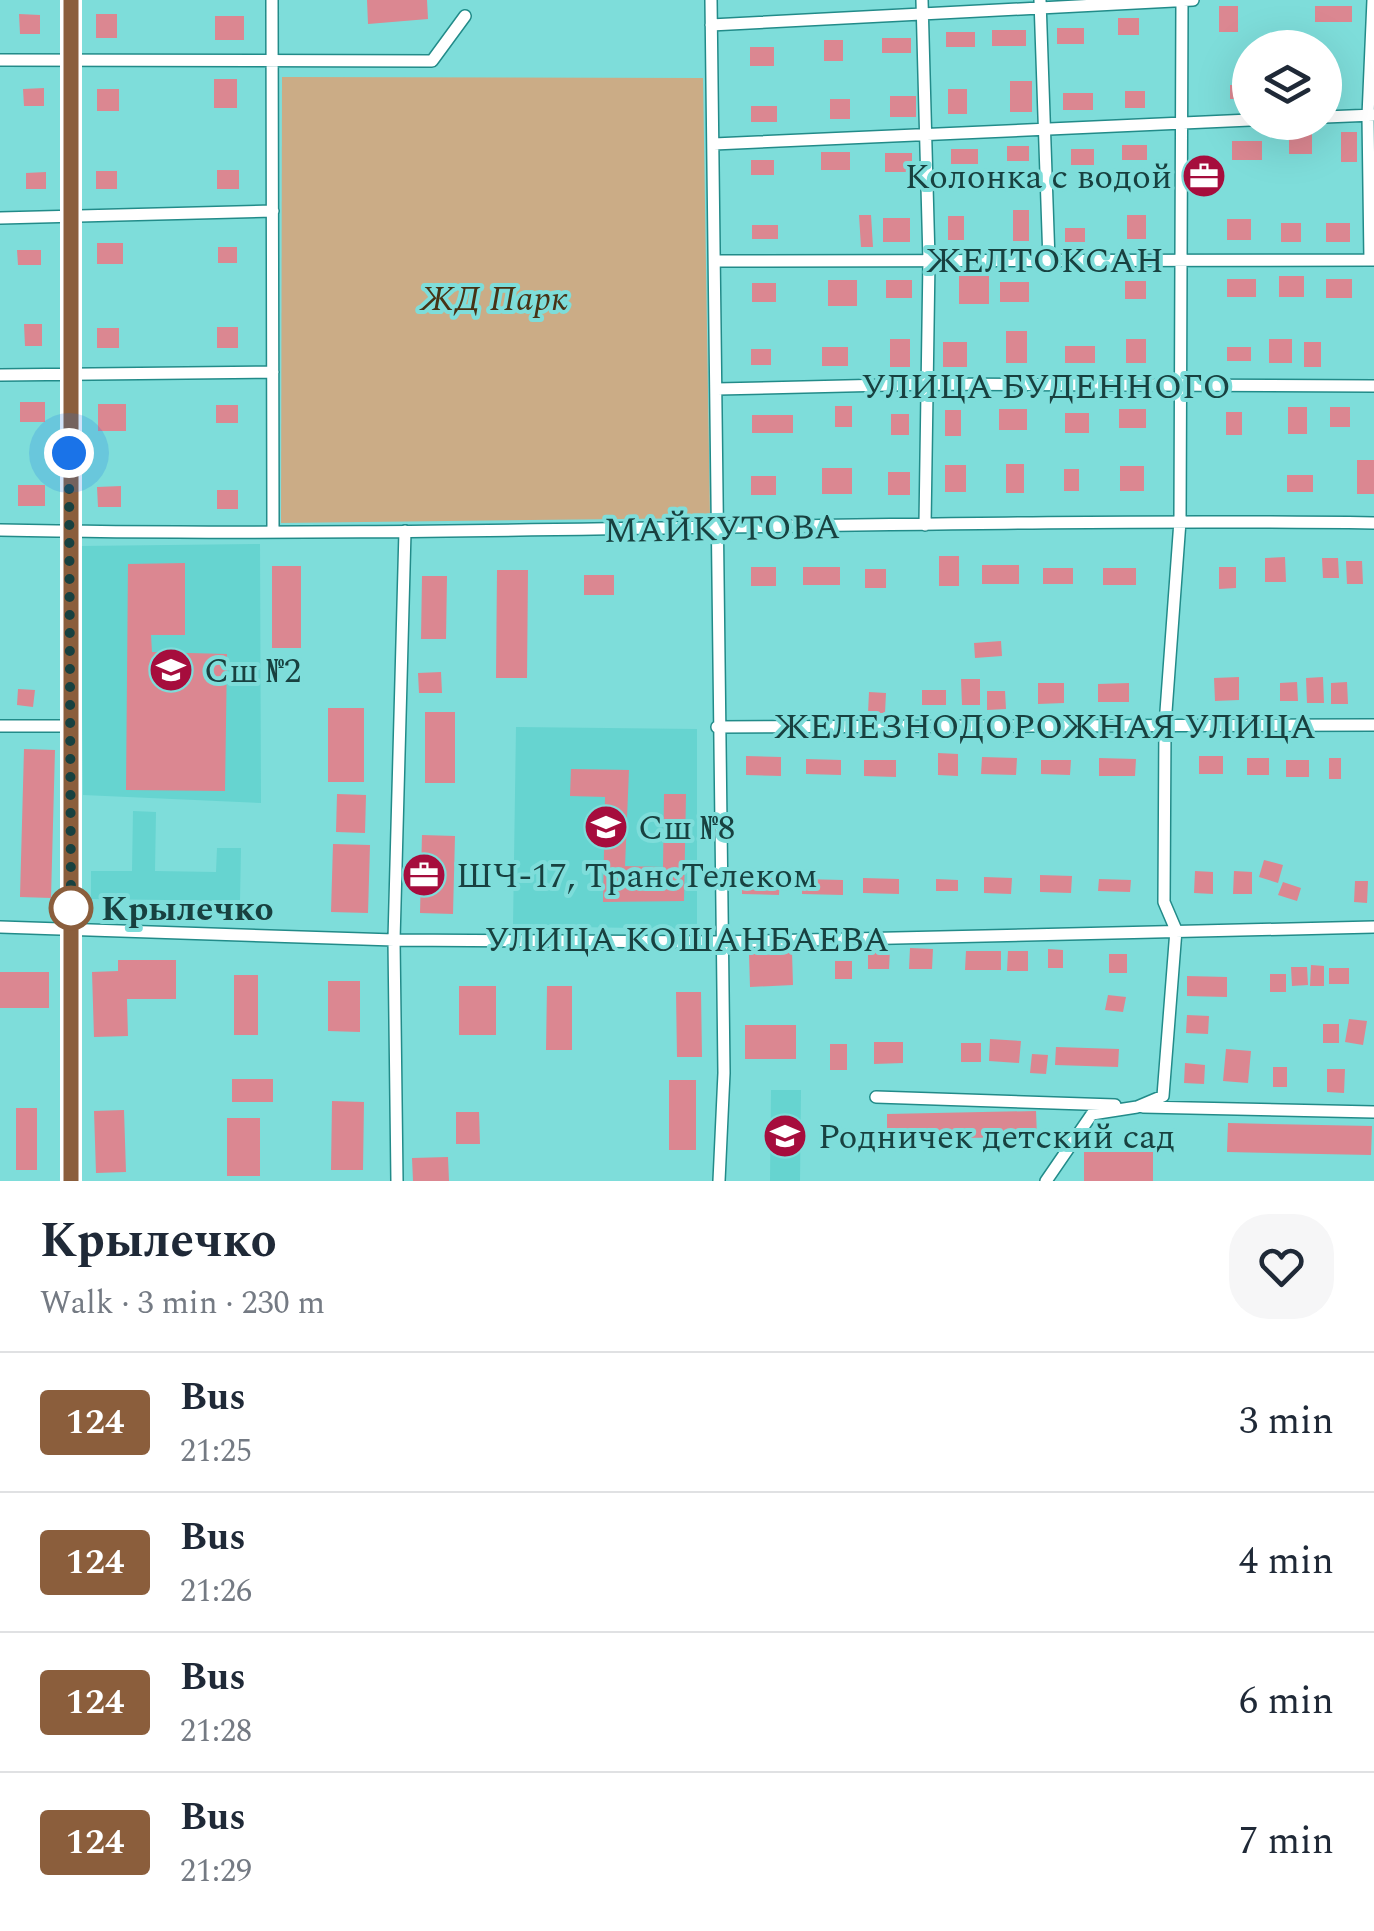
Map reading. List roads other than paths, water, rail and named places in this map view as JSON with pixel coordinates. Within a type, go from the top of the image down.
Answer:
[{"type":"street","points":[[71,0],[71,1181]]},
{"type":"street","points":[[272,0],[273,530]]},
{"type":"street","points":[[711,0],[724,1073],[719,1181]]},
{"type":"street","points":[[922,0],[929,260],[924,525]]},
{"type":"street","points":[[710,25],[1193,0]]},
{"type":"street","points":[[1372,260],[1373,0]]},
{"type":"street","points":[[1046,1181],[1092,1114],[1137,1107],[1163,1096],[1176,930],[1164,902],[1165,726],[1180,520],[1182,1]]},
{"type":"street","points":[[1040,5],[1049,261]]},
{"type":"street","points":[[0,60],[432,60],[465,16]]},
{"type":"street","points":[[1342,116],[1371,115]]},
{"type":"street","points":[[714,144],[1232,121]]},
{"type":"street","points":[[0,218],[274,211]]},
{"type":"street","name":"ЖЕЛТОКСАН","points":[[716,261],[1372,260]]},
{"type":"street","points":[[0,376],[272,372]]},
{"type":"street","name":"УЛИЦА БУДЕННОГО","points":[[717,389],[929,384],[1374,386]]},
{"type":"street","name":"МАЙКУТОВА","points":[[0,530],[716,530],[1180,520],[1374,523]]},
{"type":"street","points":[[397,1181],[394,940],[405,531]]},
{"type":"street","name":"ЖЕЛЕЗНОДОРОЖНАЯ УЛИЦА","points":[[717,727],[1374,724]]},
{"type":"street","points":[[0,726],[69,726]]},
{"type":"street","name":"УЛИЦА КОШАНБАЕВА","points":[[0,927],[394,940],[720,942],[1374,927]]},
{"type":"street","points":[[876,1097],[1374,1112]]},
{"type":"place","name":"Колонка с водой","points":[[1204,176]]},
{"type":"place","name":"Сш №2","points":[[171,670]]},
{"type":"place","name":"Сш №8","points":[[606,827]]},
{"type":"place","name":"ШЧ-17, ТрансТелеком","points":[[424,875]]},
{"type":"place","name":"Крылечко","points":[[71,908]]},
{"type":"place","name":"Родничек детский сад","points":[[785,1136]]},
{"type":"park label","name":"ЖД Парк","points":[[494,298]]}]
